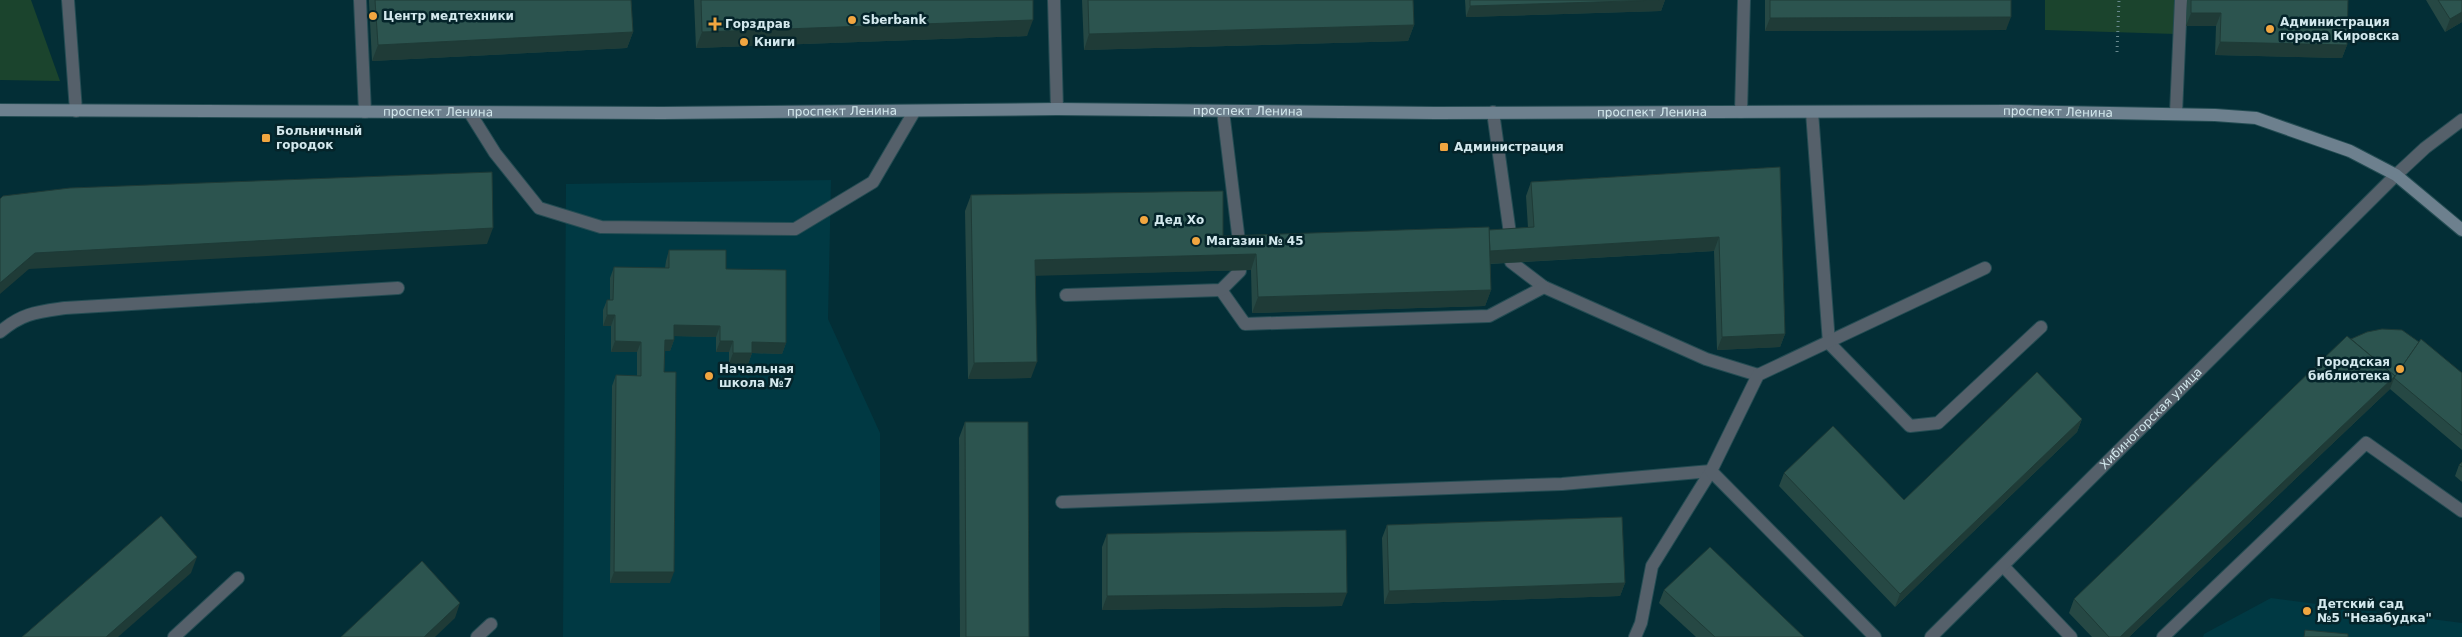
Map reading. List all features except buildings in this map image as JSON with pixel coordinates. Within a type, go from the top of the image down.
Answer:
[{"type":"main road","name":"проспект Ленина","points":[[0,110],[470,113],[914,112],[1057,109],[2176,113],[2256,118],[2350,151],[2396,175],[2462,230]]},
{"type":"street","points":[[68,0],[76,110]]},
{"type":"street","points":[[360,0],[366,112]]},
{"type":"street","points":[[1054,0],[1057,109]]},
{"type":"street","points":[[1741,112],[1744,0]]},
{"type":"street","points":[[2176,113],[2181,0]]},
{"type":"street","points":[[1223,111],[1240,251]]},
{"type":"street","points":[[470,113],[495,153],[539,208],[601,227],[795,229],[873,182],[914,112]]},
{"type":"street","points":[[1494,112],[1511,241]]},
{"type":"street","points":[[1812,112],[1829,343],[1910,426],[1938,423],[2041,326]]},
{"type":"street","name":"Хибиногорская улица","points":[[1931,637],[2396,175],[2425,148],[2462,120]]},
{"type":"street","points":[[1511,262],[1544,287],[1706,358],[1758,375]]},
{"type":"street","points":[[1635,637],[1641,623],[1652,566],[1711,471],[1758,375],[1985,268]]},
{"type":"street","points":[[1066,296],[1221,290],[1240,271]]},
{"type":"street","points":[[1221,290],[1245,324],[1488,316],[1544,287]]},
{"type":"street","points":[[0,332],[15,319],[38,312],[65,308],[398,288]]},
{"type":"street","points":[[2164,637],[2366,443],[2462,511]]},
{"type":"street","points":[[1062,502],[1562,484],[1711,471]]},
{"type":"street","points":[[1711,471],[1875,637]]},
{"type":"street","points":[[2003,566],[2071,637]]},
{"type":"street","points":[[174,637],[238,578]]},
{"type":"street","points":[[476,637],[491,624]]},
{"type":"path","points":[[2117,52],[2119,0]]},
{"type":"shaded area","name":"Начальная школа №7","points":[[831,180],[828,319],[880,433],[880,637],[563,637],[566,184]]},
{"type":"shaded area","name":"Детский сад №5 \"Незабудка\"","points":[[2271,598],[2462,623],[2462,637],[2203,637],[2204,634]]},
{"type":"green space","points":[[0,0],[31,0],[60,81],[0,80]]},
{"type":"green space","points":[[2045,0],[2177,0],[2176,34],[2045,30]]},
{"type":"place","name":"Центр медтехники","points":[[373,16]]},
{"type":"place","name":"Sberbank","points":[[852,20]]},
{"type":"place","name":"Горздрав","points":[[715,24]]},
{"type":"place","name":"Администрация города Кировска","points":[[2270,29]]},
{"type":"place","name":"Книги","points":[[744,42]]},
{"type":"place","name":"Больничный городок","points":[[266,138]]},
{"type":"place","name":"Администрация","points":[[1444,147]]},
{"type":"place","name":"Дед Хо","points":[[1144,220]]},
{"type":"place","name":"Магазин № 45","points":[[1196,241]]},
{"type":"place","name":"Городская библиотека","points":[[2400,369]]},
{"type":"place","name":"Начальная школа №7","points":[[709,376]]},
{"type":"place","name":"Детский сад №5 \"Незабудка\"","points":[[2307,611]]}]
